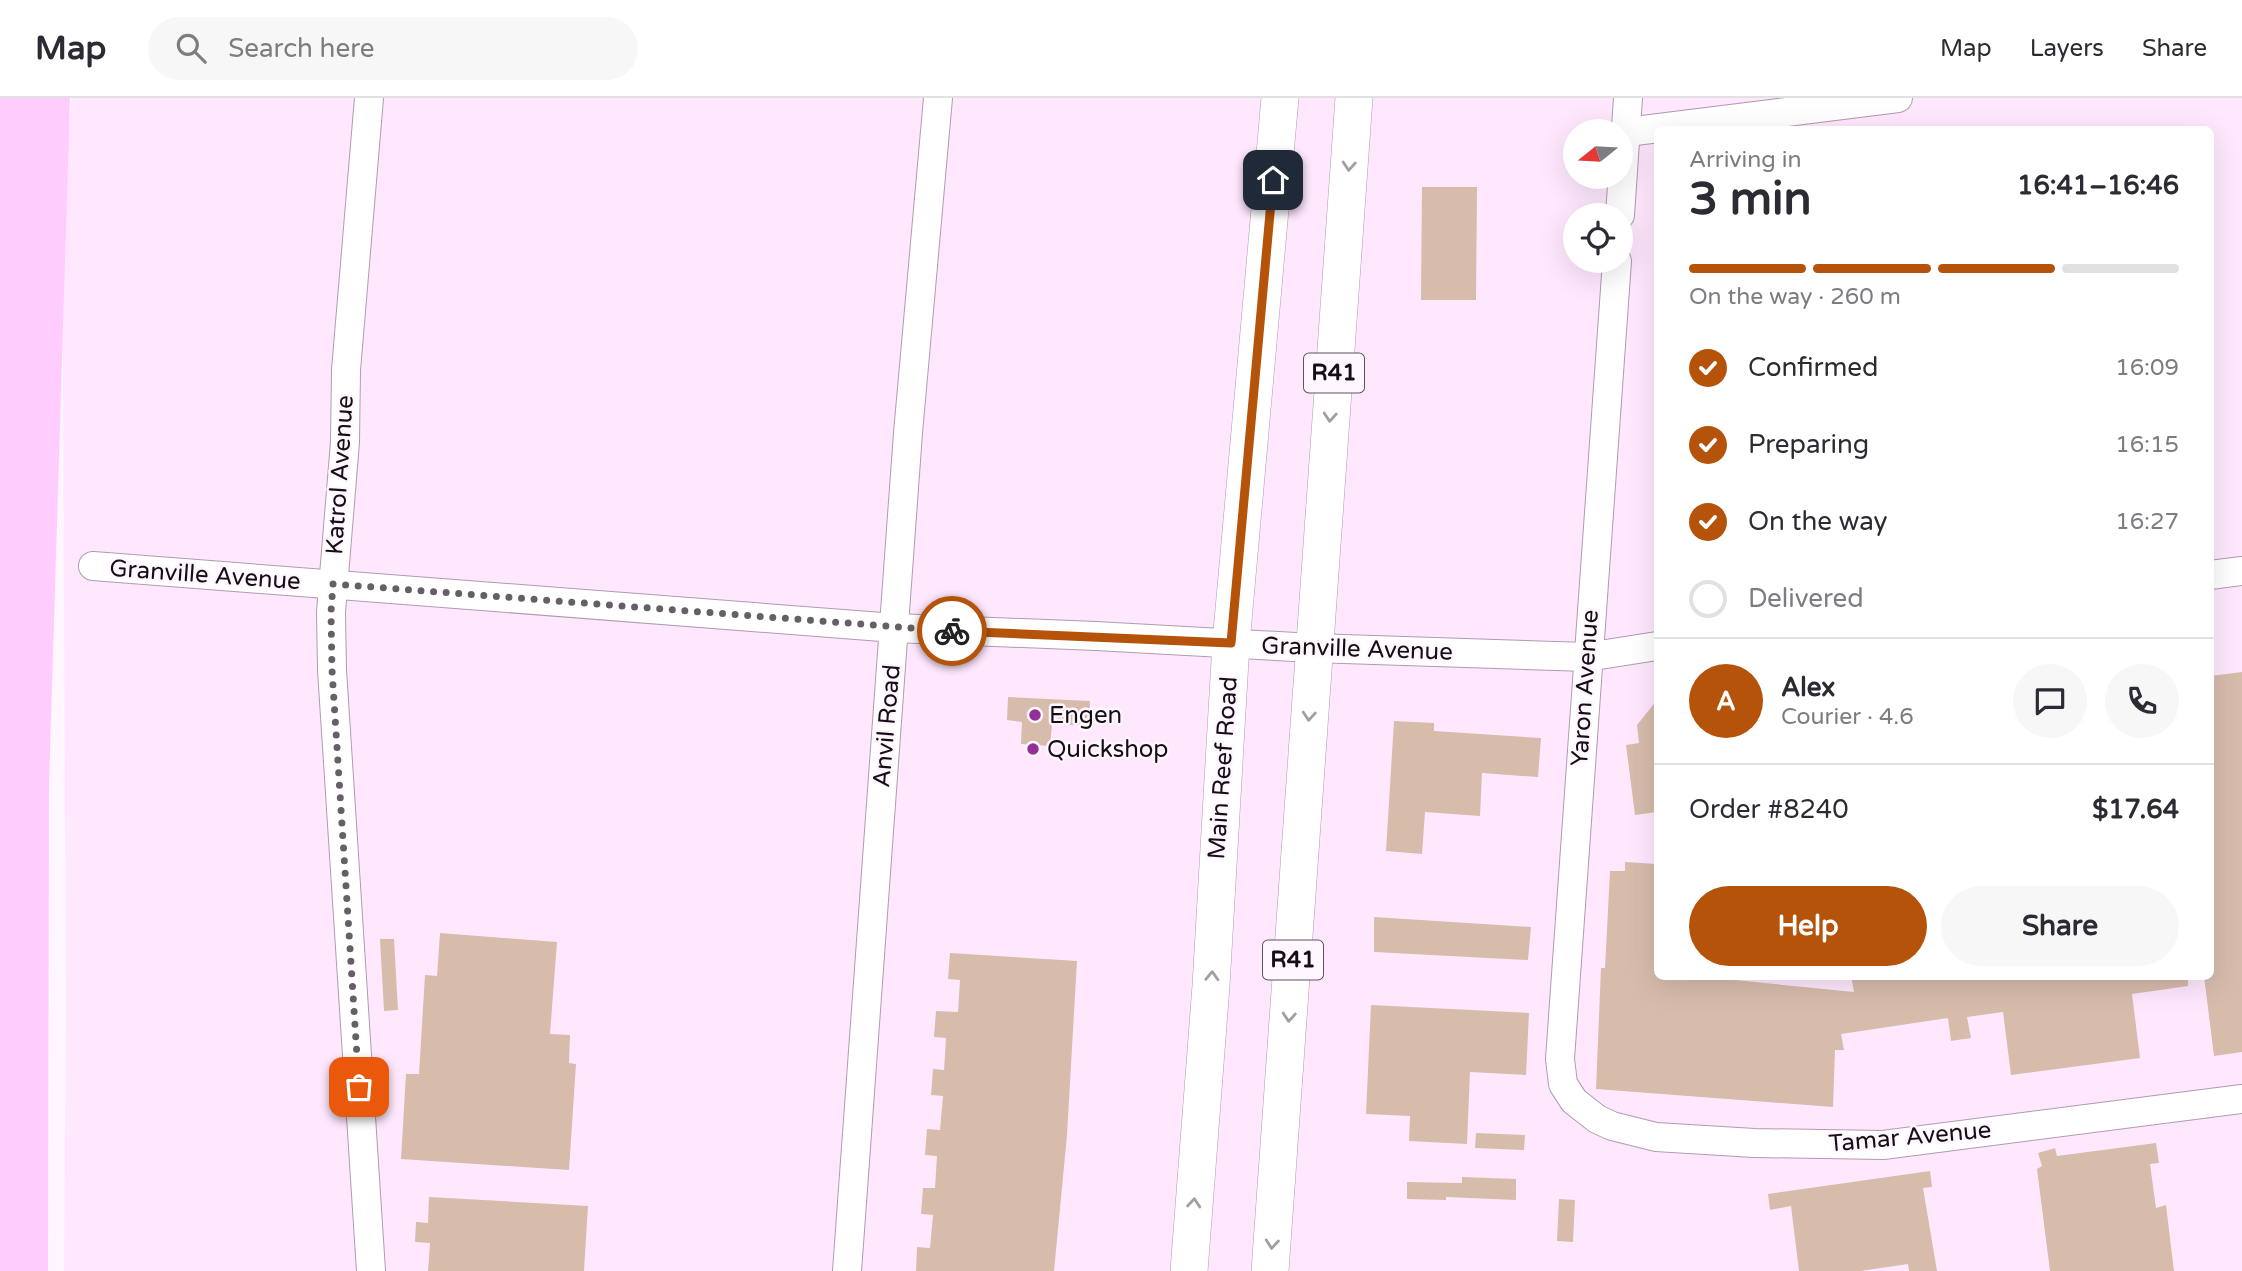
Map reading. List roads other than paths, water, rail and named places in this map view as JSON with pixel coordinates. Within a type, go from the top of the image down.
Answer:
[{"type":"main road","name":"Main Reef Road","points":[[1189,1271],[1211,986],[1231,643],[1280,98]]},
{"type":"main road","name":"R41","points":[[1270,1271],[1354,98]]},
{"type":"street","name":"Katrol Avenue","points":[[369,98],[346,370],[345,442],[331,612],[332,670],[371,1271]]},
{"type":"street","name":"Anvil Road","points":[[847,1271],[908,433],[938,98]]},
{"type":"street","points":[[1627,119],[1628,98]]},
{"type":"street","points":[[1674,126],[1898,98]]},
{"type":"street","points":[[1633,131],[1654,128]]},
{"type":"street","name":"Yaron Avenue","points":[[1582,1108],[1563,1084],[1560,1059],[1616,273]]},
{"type":"street","name":"Granville Avenue","points":[[93,566],[895,628],[1313,648],[1587,657],[1654,646]]},
{"type":"street","points":[[2214,574],[2242,571]]},
{"type":"street","name":"Tamar Avenue","points":[[1582,1108],[1612,1126],[1656,1137],[1855,1146],[1914,1141],[2242,1099]]},
{"type":"place","name":"Engen","points":[[1035,715]]},
{"type":"place","name":"Quickshop","points":[[1033,749]]}]
